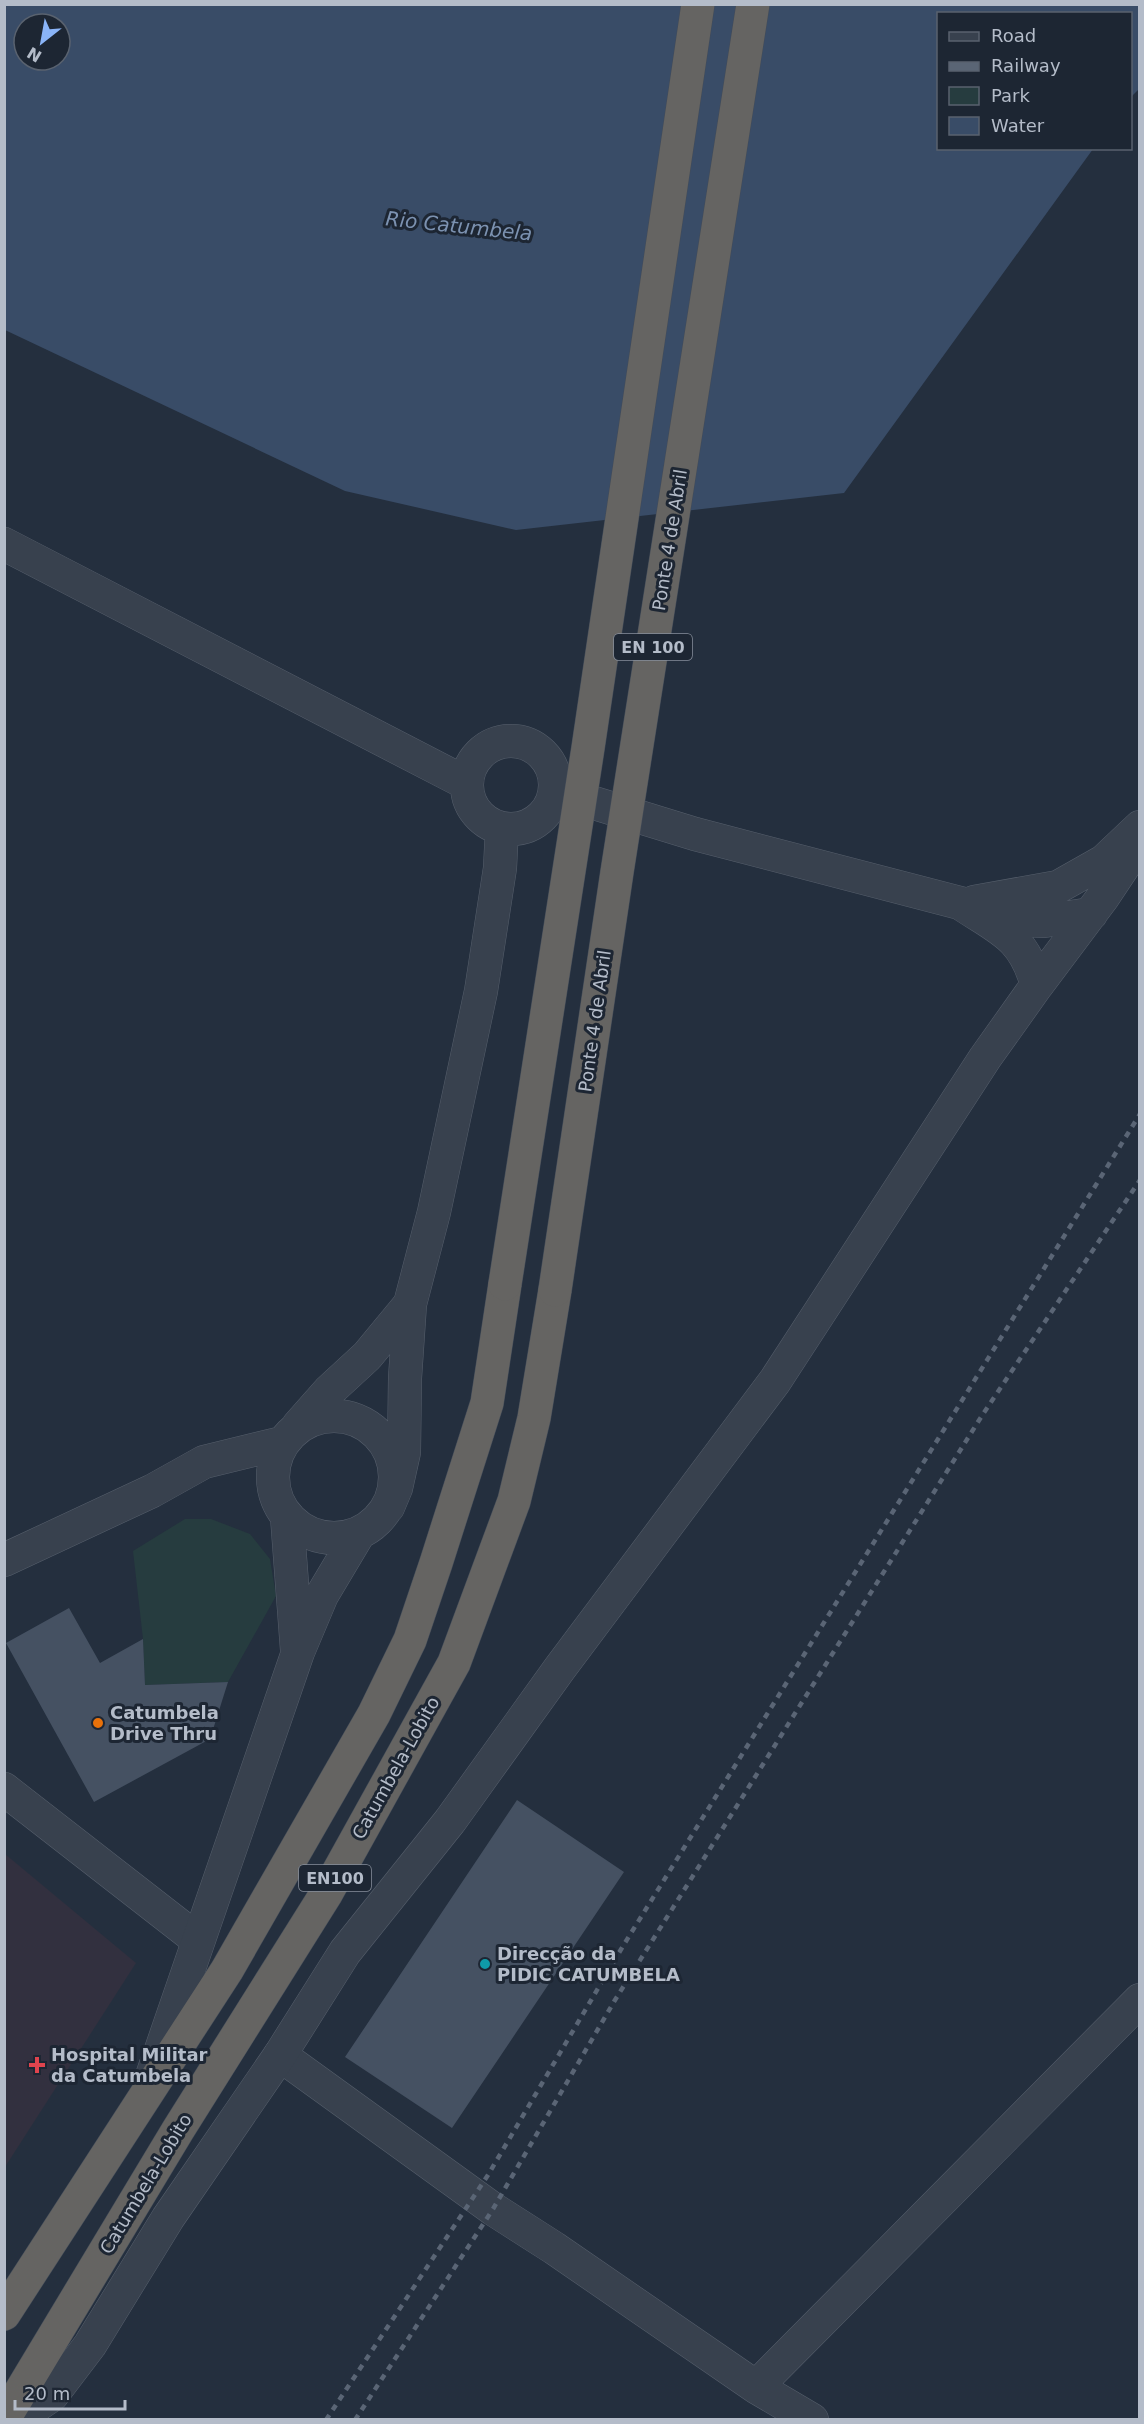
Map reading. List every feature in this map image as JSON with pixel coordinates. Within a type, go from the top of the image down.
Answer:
[{"type":"highway","name":"EN 100","points":[[505,1284],[588,748],[698,4]]},
{"type":"highway","name":"Ponte 4 de Abril","points":[[555,1290],[615,884],[753,4]]},
{"type":"highway","name":"EN100","points":[[4,2314],[227,1970],[368,1724],[410,1640],[487,1403],[505,1284]]},
{"type":"highway","name":"Catumbela-Lobito","points":[[4,2419],[178,2130],[326,1894],[454,1663],[514,1501],[534,1418],[555,1290]]},
{"type":"street","points":[[4,544],[466,783]]},
{"type":"street","points":[[514,740],[529,744],[541,752],[550,763],[555,776],[555,791],[551,805],[542,817],[531,825],[517,829],[502,828],[488,823],[476,812],[468,798],[466,783],[469,769],[476,756],[487,747],[500,741],[514,740]]},
{"type":"street","points":[[555,791],[695,834],[1024,920],[1044,921],[1091,914]]},
{"type":"street","points":[[960,903],[1002,898],[1058,886],[1084,874],[1104,861],[1140,827]]},
{"type":"street","points":[[388,1507],[404,1452],[405,1378],[410,1304],[435,1212],[481,991],[500,868],[502,828]]},
{"type":"street","points":[[15,2420],[52,2395],[90,2345],[168,2218],[280,2055],[345,1952],[450,1821],[567,1659],[775,1381],[985,1058],[1091,914],[1140,842]]},
{"type":"street","points":[[960,903],[1021,946],[1030,963],[1037,985]]},
{"type":"street","points":[[6,1561],[152,1491],[204,1462],[289,1436],[315,1419],[335,1416],[356,1420],[374,1431],[387,1447],[394,1466],[395,1487],[388,1507],[376,1522],[359,1533],[340,1539],[320,1537],[302,1530],[286,1517],[276,1500],[272,1480],[274,1460],[289,1436],[329,1391],[367,1356],[410,1304]]},
{"type":"street","points":[[152,1491],[250,1475],[272,1480]]},
{"type":"street","points":[[286,1517],[298,1652]]},
{"type":"street","points":[[146,2095],[298,1652],[322,1595],[359,1533]]},
{"type":"street","points":[[4,1789],[198,1940]]},
{"type":"street","points":[[756,2387],[1140,2000]]},
{"type":"street","points":[[280,2055],[493,2210],[554,2248],[756,2387],[812,2420]]},
{"type":"shaded area","name":"Hospital Militar da Catumbela","points":[[5,1854],[136,1963],[5,2167]]},
{"type":"green space","points":[[185,1519],[211,1519],[250,1534],[270,1559],[276,1596],[228,1682],[145,1685],[143,1639],[133,1551]]},
{"type":"water","name":"Rio Catumbela","points":[[5,5],[1139,5],[1139,89],[1132,96],[1132,12],[937,12],[937,150],[1092,150],[844,493],[516,530],[345,491],[5,330]]},
{"type":"building","points":[[69,1608],[100,1663],[143,1639],[145,1685],[228,1682],[210,1739],[94,1802],[6,1643]]},
{"type":"building","name":"Direcção da PIDIC CATUMBELA","points":[[517,1800],[624,1872],[452,2128],[345,2057]]},
{"type":"railway","points":[[326,2420],[488,2175],[623,1946],[1140,1114]]},
{"type":"railway","points":[[355,2420],[493,2209],[615,2000],[983,1414],[1140,1180]]},
{"type":"place","name":"Catumbela Drive Thru","points":[[98,1723]]},
{"type":"place","name":"Direcção da PIDIC CATUMBELA","points":[[485,1964]]},
{"type":"place","name":"Hospital Militar da Catumbela","points":[[37,2065]]}]
